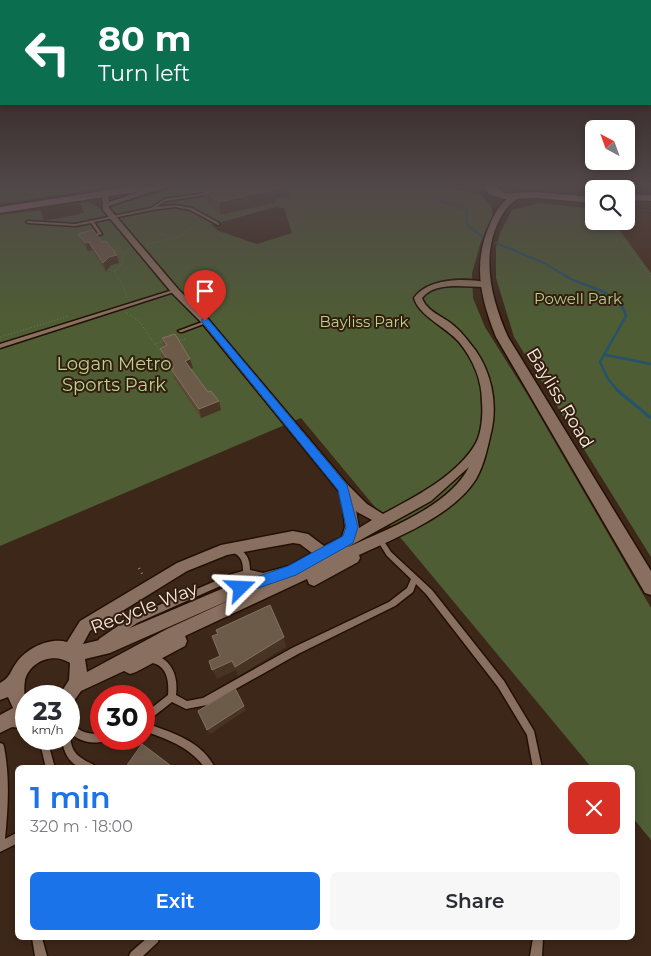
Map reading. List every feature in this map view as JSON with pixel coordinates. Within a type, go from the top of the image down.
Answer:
[{"type":"street","points":[[126,231],[175,292],[206,322],[345,493],[362,519],[370,527],[387,528],[466,482]]},
{"type":"street","name":"Bayliss Road","points":[[492,231],[486,245],[483,263],[484,284],[490,310],[502,337],[651,587]]},
{"type":"street","name":"Recycle Way","points":[[380,540],[429,513],[466,482],[477,466],[489,422],[490,401],[487,386],[480,368],[465,343],[450,327],[421,306],[418,298],[421,292],[427,288],[484,284]]},
{"type":"street","name":"Recycle Way","points":[[4,689],[35,656],[55,648],[72,653],[111,644],[257,581],[292,571],[426,497],[460,470],[482,444]]},
{"type":"street","points":[[345,493],[362,508],[384,520]]},
{"type":"street","points":[[345,493],[352,527],[348,539]]},
{"type":"street","points":[[73,685],[79,666],[72,653],[85,626],[182,568],[226,549],[293,537],[303,538],[323,554]]},
{"type":"street","points":[[95,679],[118,672],[338,568],[380,540]]},
{"type":"street","points":[[80,686],[173,634],[380,540]]},
{"type":"street","points":[[4,689],[15,698]]},
{"type":"street","points":[[3,723],[15,716]]},
{"type":"lane","points":[[82,239],[100,234],[98,231]]},
{"type":"lane","points":[[0,346],[175,292]]},
{"type":"lane","points":[[180,331],[206,322]]},
{"type":"lane","points":[[380,540],[389,554],[430,592],[501,684],[531,734],[537,765]]},
{"type":"lane","points":[[226,549],[237,550],[243,555],[246,560],[246,573]]},
{"type":"lane","points":[[95,648],[134,620],[246,573],[271,577]]},
{"type":"lane","points":[[172,697],[186,705],[204,702],[295,651],[392,604],[410,590],[415,578]]},
{"type":"lane","points":[[146,658],[157,659],[164,664],[172,680],[172,697]]},
{"type":"lane","points":[[155,710],[172,697]]},
{"type":"lane","points":[[155,731],[180,739],[205,758],[209,765]]},
{"type":"lane","points":[[0,747],[5,768],[5,795],[0,842]]},
{"type":"lane","points":[[48,750],[50,765]]},
{"type":"lane","points":[[69,750],[70,755],[77,762],[84,765]]},
{"type":"lane","points":[[0,846],[15,838]]},
{"type":"lane","points":[[135,956],[152,940]]},
{"type":"lane","points":[[536,956],[538,940]]},
{"type":"path","points":[[142,245],[180,237],[187,231]]},
{"type":"path","points":[[616,231],[651,277]]},
{"type":"path","points":[[115,271],[124,261],[122,258],[126,250],[135,247]]},
{"type":"path","points":[[122,258],[117,257],[111,249],[124,253]]},
{"type":"path","points":[[108,269],[115,271]]},
{"type":"path","points":[[115,271],[128,298],[123,300]]},
{"type":"path","points":[[0,337],[72,315]]},
{"type":"path","points":[[128,316],[139,321],[164,357]]},
{"type":"path","points":[[176,342],[185,339],[184,337]]},
{"type":"path","points":[[155,344],[167,340]]},
{"type":"shaded area","points":[[620,231],[651,231],[651,273]]},
{"type":"green space","name":"Bayliss Park","points":[[0,231],[218,231],[257,244],[292,233],[291,231],[486,231],[472,273],[473,298],[485,327],[527,394],[651,608],[651,840],[635,820],[635,765],[589,765],[301,418],[0,546]]},
{"type":"green space","name":"Powell Park","points":[[501,231],[620,231],[651,273],[651,557],[514,337],[496,278],[496,248]]},
{"type":"building","points":[[93,231],[102,242],[106,241],[117,255],[109,257],[103,263],[89,242],[85,243],[78,234]]},
{"type":"building","points":[[175,334],[190,359],[185,361],[208,392],[211,391],[219,401],[199,409],[171,369],[174,368],[160,349],[167,345],[162,338]]},
{"type":"building","points":[[270,605],[284,637],[235,667],[232,661],[212,670],[209,661],[220,656],[212,636],[218,634],[216,630]]},
{"type":"building","points":[[235,688],[244,706],[207,730],[198,711]]},
{"type":"building","points":[[138,750],[150,750],[170,765],[127,765]]},
{"type":"waterway","points":[[474,231],[483,237]]},
{"type":"waterway","points":[[496,243],[542,262],[568,277]]},
{"type":"waterway","points":[[565,276],[610,295],[623,307],[626,316],[600,362],[608,379],[618,390]]},
{"type":"waterway","points":[[606,355],[651,364]]},
{"type":"waterway","points":[[618,390],[651,418]]},
{"type":"route","points":[[205,321],[343,488],[347,497],[352,527],[348,539],[306,564],[292,571],[257,581],[241,588]]},
{"type":"park label","name":"Logan Metro Sports Park","points":[[114,374]]}]
